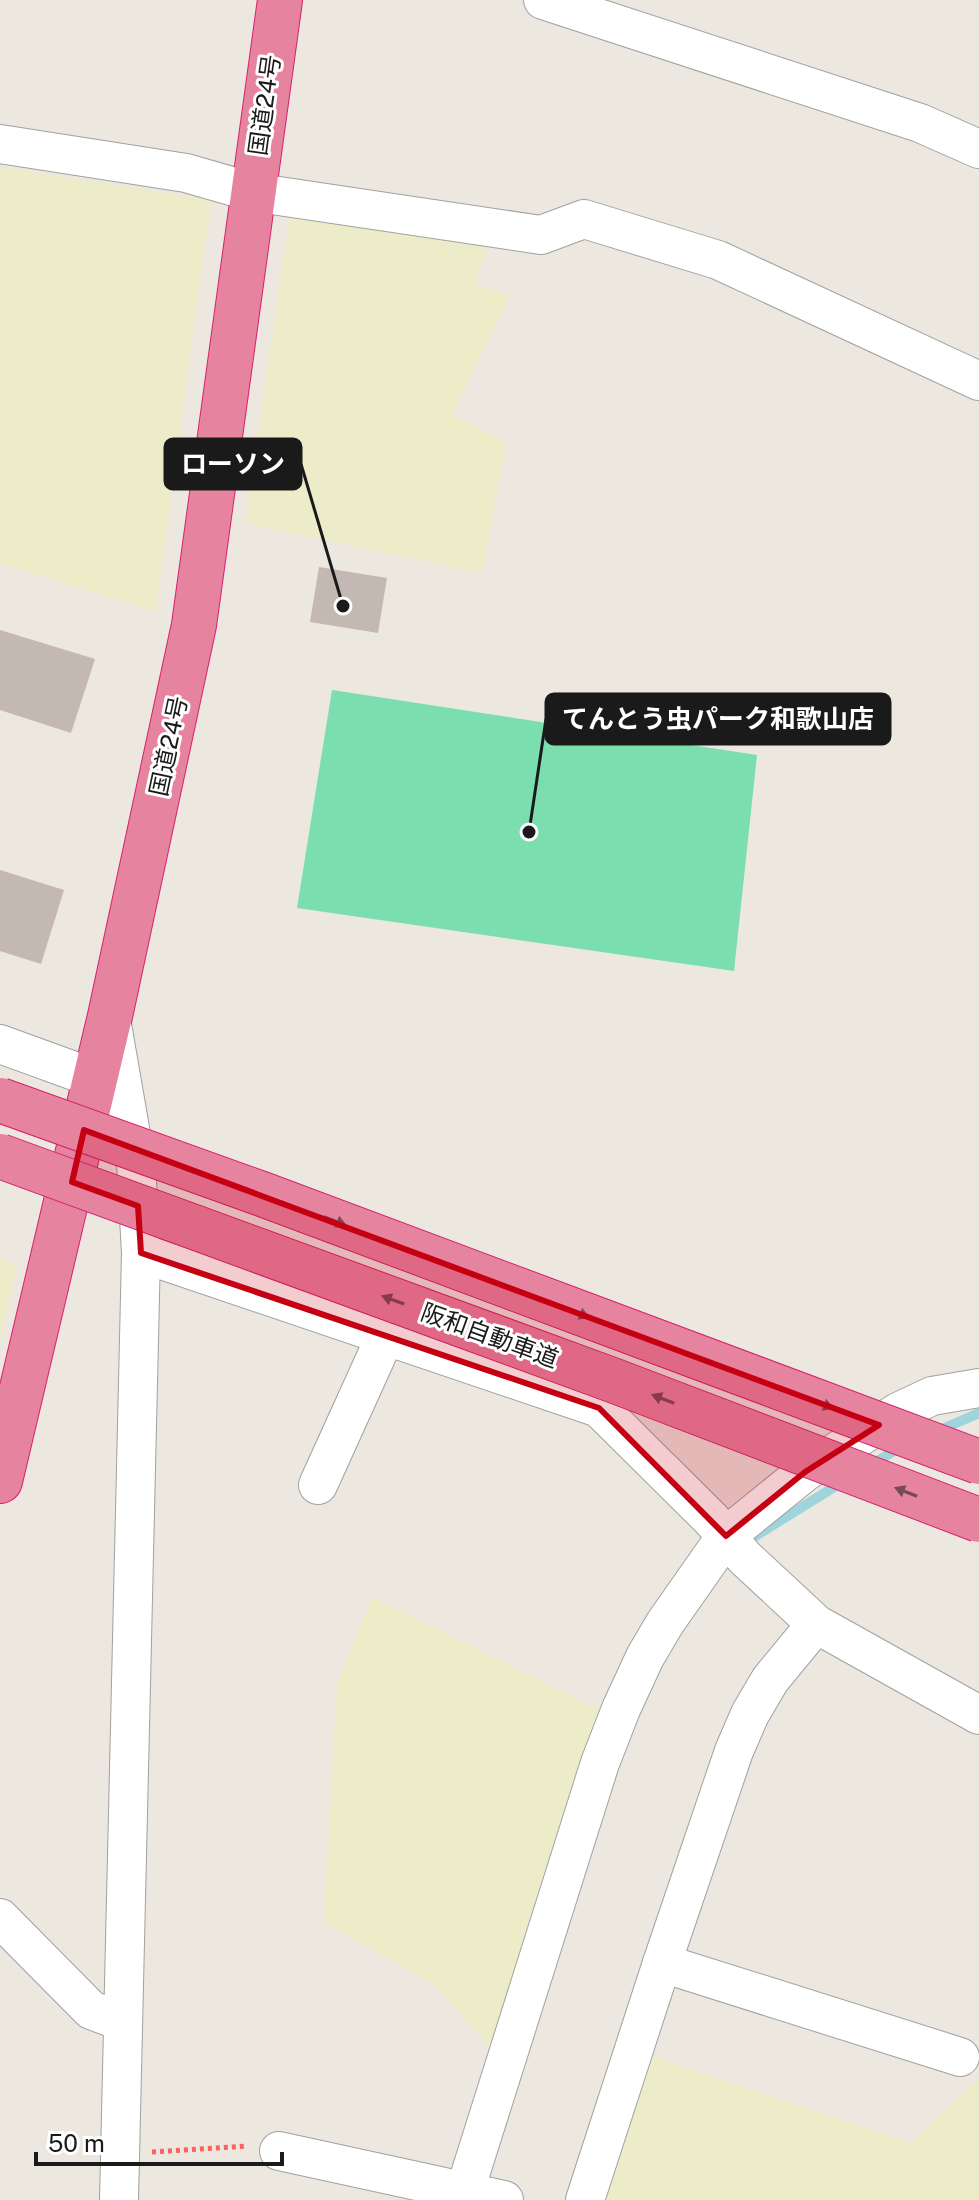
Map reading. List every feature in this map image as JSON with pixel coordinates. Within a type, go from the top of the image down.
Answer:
[{"type":"highway","name":"国道24号","points":[[0,1481],[109,1084],[110,1016],[194,625],[280,0]]},
{"type":"highway","points":[[0,1082],[96,1119],[262,1194]]},
{"type":"highway","points":[[0,1100],[262,1194],[979,1462]]},
{"type":"highway","name":"阪和自動車道","points":[[0,1156],[615,1381],[979,1520]]},
{"type":"street","points":[[543,0],[920,123],[979,149]]},
{"type":"street","points":[[0,144],[186,173],[252,192],[541,235],[584,219],[718,260],[979,381]]},
{"type":"street","points":[[0,1044],[109,1084],[136,1163],[141,1253],[119,2200]]},
{"type":"street","points":[[141,1253],[599,1408],[816,1624],[979,1715]]},
{"type":"street","points":[[318,1485],[386,1335]]},
{"type":"street","points":[[279,2151],[478,2196],[600,1763],[645,1657],[665,1623],[805,1472],[898,1412],[932,1396],[979,1388]]},
{"type":"street","points":[[585,2200],[734,1751],[750,1714],[770,1680],[816,1624]]},
{"type":"street","points":[[0,1918],[91,2010],[123,2022]]},
{"type":"street","points":[[662,1963],[960,2057]]},
{"type":"path","points":[[120,2154],[245,2146],[279,2151]]},
{"type":"highlighted area","points":[[84,1130],[879,1425],[805,1472],[726,1536],[599,1408],[141,1253],[138,1206],[72,1182]]},
{"type":"green space","points":[[0,167],[211,200],[156,612],[0,563]]},
{"type":"green space","points":[[290,213],[489,242],[475,284],[510,296],[452,415],[506,442],[482,573],[245,523]]},
{"type":"green space","points":[[332,690],[757,755],[734,971],[297,908]]},
{"type":"green space","points":[[0,1258],[17,1266],[0,1340]]},
{"type":"green space","points":[[372,1597],[598,1709],[494,2051],[431,1982],[324,1923],[337,1683]]},
{"type":"green space","points":[[646,2054],[910,2143],[979,2079],[979,2200],[602,2200]]},
{"type":"building","points":[[319,567],[387,578],[378,633],[310,622]]},
{"type":"building","points":[[0,630],[95,659],[71,733],[0,710]]},
{"type":"building","points":[[0,870],[64,890],[41,964],[0,951]]},
{"type":"waterway","points":[[935,1432],[979,1413]]},
{"type":"waterway","points":[[871,1465],[902,1446]]},
{"type":"waterway","points":[[752,1538],[844,1481]]},
{"type":"place","name":"ローソン","points":[[343,606]]},
{"type":"place","name":"てんとう虫パーク和歌山店","points":[[529,832]]}]
